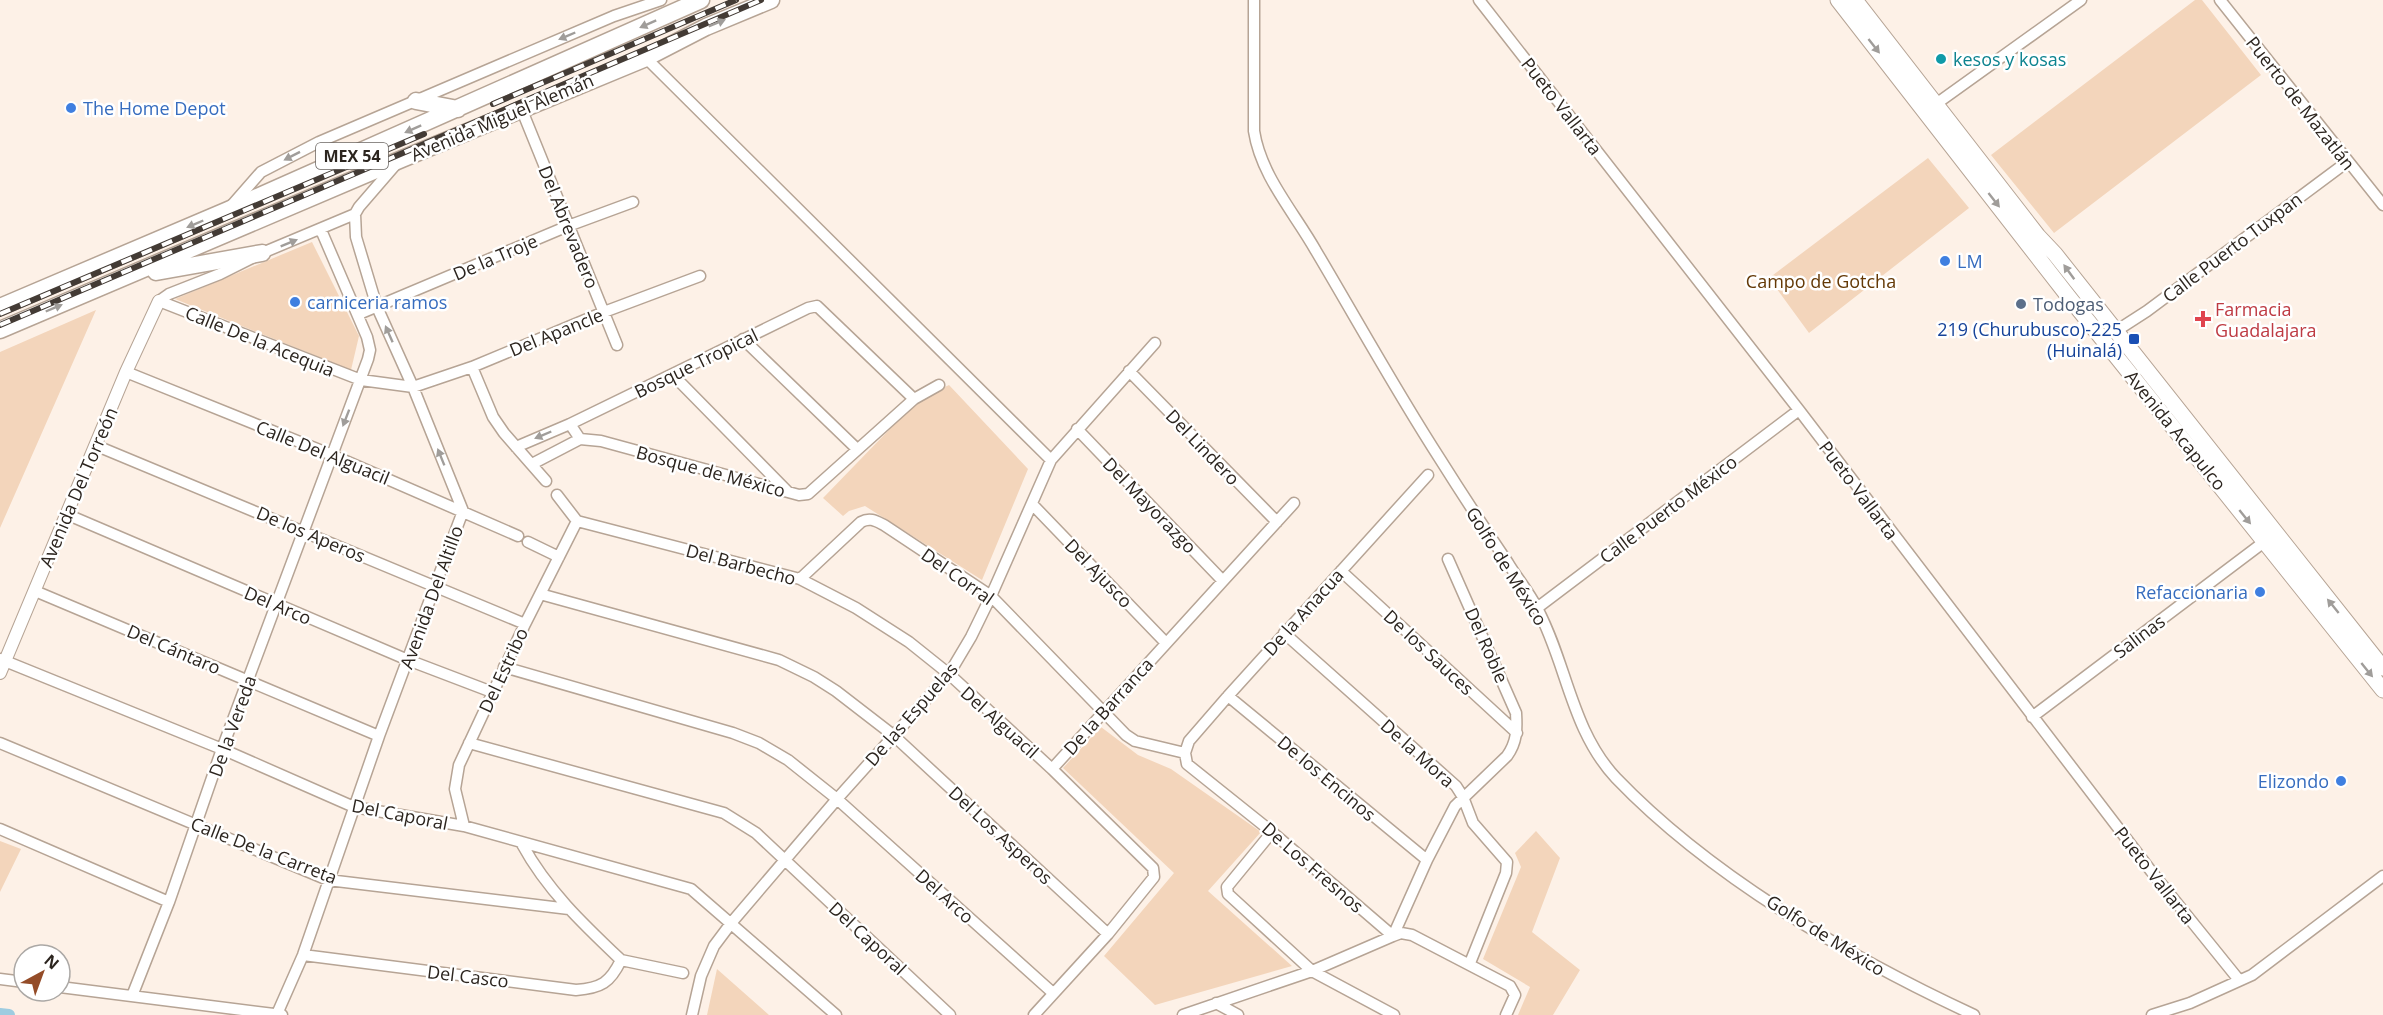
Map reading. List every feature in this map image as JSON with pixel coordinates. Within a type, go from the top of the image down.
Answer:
[{"type":"highway","name":"Avenida Miguel Alemán","points":[[0,307],[228,210],[701,0]]},
{"type":"highway","name":"Avenida Miguel Alemán","points":[[0,330],[521,108],[646,58],[706,27],[771,0]]},
{"type":"highway","points":[[416,102],[458,109]]},
{"type":"highway","points":[[129,276],[262,254]]},
{"type":"main road","name":"Avenida Acapulco","points":[[1838,0],[2043,264],[2270,537],[2383,668]]},
{"type":"main road","name":"Avenida Acapulco","points":[[1855,0],[2032,228],[2116,331],[2383,690]]},
{"type":"street","points":[[228,210],[261,172],[319,142],[614,16],[661,0]]},
{"type":"street","name":"Golfo de México","points":[[1254,0],[1254,131],[1257,151],[1263,166],[1302,225],[1419,427],[1537,608],[1584,733],[1599,758],[1617,779],[1714,864],[1784,910],[1893,976],[1974,1015]]},
{"type":"street","name":"Pueto Vallarta","points":[[1479,0],[1799,410],[2151,871],[2239,980]]},
{"type":"street","points":[[1936,104],[2081,0]]},
{"type":"street","name":"Puerto de Mazatlán","points":[[2220,0],[2383,205]]},
{"type":"street","points":[[646,58],[1051,460]]},
{"type":"street","name":"Del Abrevadero","points":[[521,108],[616,345]]},
{"type":"street","points":[[159,301],[170,294],[355,214],[402,159]]},
{"type":"street","name":"Calle Puerto Tuxpan","points":[[2116,331],[2147,311],[2347,162]]},
{"type":"street","name":"De la Troje","points":[[359,314],[568,226],[633,202]]},
{"type":"street","name":"Avenida Del Altillo","points":[[277,1014],[303,955],[379,735],[463,511],[413,387],[377,307],[356,237],[355,214]]},
{"type":"street","name":"De la Vereda","points":[[132,996],[169,902],[222,749],[361,381],[370,350],[359,314],[321,230]]},
{"type":"street","name":"Del Apancle","points":[[413,387],[472,367],[604,312],[700,276]]},
{"type":"street","name":"Avenida Del Torreón","points":[[0,673],[3,660],[97,446],[126,372],[159,301]]},
{"type":"street","name":"Calle De la Acequia","points":[[159,301],[361,381],[413,387]]},
{"type":"street","name":"Bosque Tropical","points":[[516,447],[570,424],[743,339],[808,308],[817,306],[914,399]]},
{"type":"street","points":[[743,339],[857,449]]},
{"type":"street","name":"De las Espuelas","points":[[692,1015],[701,976],[714,946],[837,799],[949,674],[971,638],[1051,460],[1155,343]]},
{"type":"street","points":[[472,367],[493,417],[546,481]]},
{"type":"street","name":"Del Lindero","points":[[1129,371],[1277,522]]},
{"type":"street","name":"Calle Del Alguacil","points":[[126,372],[332,455],[518,536]]},
{"type":"street","points":[[673,375],[788,492]]},
{"type":"street","name":"Bosque de México","points":[[580,439],[601,441],[799,495],[808,494],[914,399],[939,385]]},
{"type":"street","name":"Calle Puerto México","points":[[1537,608],[1799,410]]},
{"type":"street","points":[[532,464],[580,439],[570,424]]},
{"type":"street","name":"Del Mayorazgo","points":[[1077,429],[1222,580]]},
{"type":"street","name":"De los Aperos","points":[[97,446],[304,530],[525,624]]},
{"type":"street","name":"De la Anacua","points":[[1185,753],[1189,741],[1228,696],[1428,475]]},
{"type":"street","points":[[557,495],[577,521]]},
{"type":"street","name":"De la Barranca","points":[[1034,1015],[1108,934],[1154,877],[1155,872],[1052,769],[1165,642],[1294,503]]},
{"type":"street","name":"Del Ajusco","points":[[1032,504],[1165,642]]},
{"type":"street","name":"Del Arco","points":[[66,514],[408,660],[492,692]]},
{"type":"street","name":"Del Corral","points":[[800,579],[849,531],[866,519],[873,520],[991,596],[1104,711]]},
{"type":"street","name":"Del Estribo","points":[[464,826],[455,789],[459,765],[504,667],[577,521]]},
{"type":"street","name":"Del Barbecho","points":[[577,521],[800,579],[856,608],[909,642],[949,674]]},
{"type":"street","name":"Salinas","points":[[2032,717],[2270,537]]},
{"type":"street","points":[[528,542],[559,557]]},
{"type":"street","name":"Del Roble","points":[[1449,559],[1516,712],[1517,734]]},
{"type":"street","name":"De los Sauces","points":[[1341,571],[1517,734]]},
{"type":"street","name":"Del Cántaro","points":[[34,591],[379,735]]},
{"type":"street","points":[[540,594],[779,660],[814,676],[893,735]]},
{"type":"street","name":"De la Mora","points":[[1284,633],[1456,786],[1463,796],[1473,823],[1507,862],[1506,873],[1470,963]]},
{"type":"street","name":"Del Caporal","points":[[3,660],[222,749],[354,807],[464,826],[522,844],[679,884],[699,895],[732,922],[836,1015]]},
{"type":"street","points":[[504,667],[733,733],[759,743],[788,760],[837,799]]},
{"type":"street","name":"Del Alguacil","points":[[949,674],[1052,769]]},
{"type":"street","name":"De los Encinos","points":[[1228,696],[1427,860]]},
{"type":"street","points":[[1104,711],[1126,735],[1135,741],[1185,753]]},
{"type":"street","points":[[1393,936],[1451,812],[1463,796],[1507,756],[1514,747],[1517,734]]},
{"type":"street","name":"Del Los Asperos","points":[[893,735],[1108,934]]},
{"type":"street","name":"Calle De la Carreta","points":[[0,743],[328,880],[568,909]]},
{"type":"street","points":[[469,743],[724,813],[756,833],[786,861]]},
{"type":"street","name":"De Los Fresnos","points":[[1185,753],[1187,764],[1272,832],[1393,936]]},
{"type":"street","name":"Del Arco","points":[[837,799],[1053,993]]},
{"type":"street","points":[[0,830],[169,902]]},
{"type":"street","points":[[1272,832],[1227,887],[1227,892],[1312,972],[1394,1015]]},
{"type":"street","points":[[522,844],[537,870],[568,909],[621,960],[683,973]]},
{"type":"street","name":"Del Caporal","points":[[786,861],[950,1015]]},
{"type":"street","points":[[2152,1015],[2190,1003],[2260,969],[2383,876]]},
{"type":"street","points":[[1183,1015],[1312,972],[1401,933],[1412,935],[1470,963],[1513,988],[1515,995],[1506,1015]]},
{"type":"street","name":"Del Casco","points":[[303,955],[576,990],[599,986],[609,980],[621,960]]},
{"type":"street","points":[[72,988],[282,1015]]},
{"type":"street","points":[[1216,1003],[1238,1015]]},
{"type":"green space","points":[[2195,0],[2202,0],[2261,75],[2054,233],[1991,155]]},
{"type":"green space","name":"Campo de Gotcha","points":[[1928,158],[1969,208],[1809,333],[1769,278]]},
{"type":"green space","points":[[312,242],[359,336],[351,370],[175,299]]},
{"type":"green space","points":[[96,310],[0,528],[0,352]]},
{"type":"green space","points":[[949,385],[1028,469],[982,580],[865,506],[849,511],[843,516],[823,498],[918,400]]},
{"type":"green space","points":[[1101,727],[1138,755],[1171,769],[1261,832],[1208,891],[1292,966],[1155,1005],[1104,956],[1174,873],[1063,768]]},
{"type":"green space","points":[[1536,831],[1560,858],[1532,932],[1580,970],[1553,1015],[1518,1015],[1530,987],[1483,959],[1521,867],[1515,853]]},
{"type":"green space","points":[[0,841],[21,849],[0,892]]},
{"type":"green space","points":[[717,969],[769,1015],[707,1015]]},
{"type":"waterway","points":[[0,1014],[9,1015]]},
{"type":"railway","points":[[493,104],[736,0]]},
{"type":"railway","points":[[0,325],[761,0]]},
{"type":"railway","points":[[0,314],[424,134]]},
{"type":"place","name":"kesos y kosas","points":[[1941,59]]},
{"type":"place","name":"The Home Depot","points":[[71,108]]},
{"type":"place","name":"LM","points":[[1945,261]]},
{"type":"place","name":"carniceria ramos","points":[[295,302]]},
{"type":"place","name":"Todogas","points":[[2021,304]]},
{"type":"place","name":"Farmacia Guadalajara","points":[[2203,319]]},
{"type":"place","name":"219 (Churubusco)-225 (Huinalá)","points":[[2134,339]]},
{"type":"place","name":"Refaccionaria","points":[[2260,592]]},
{"type":"place","name":"Elizondo","points":[[2341,781]]}]
